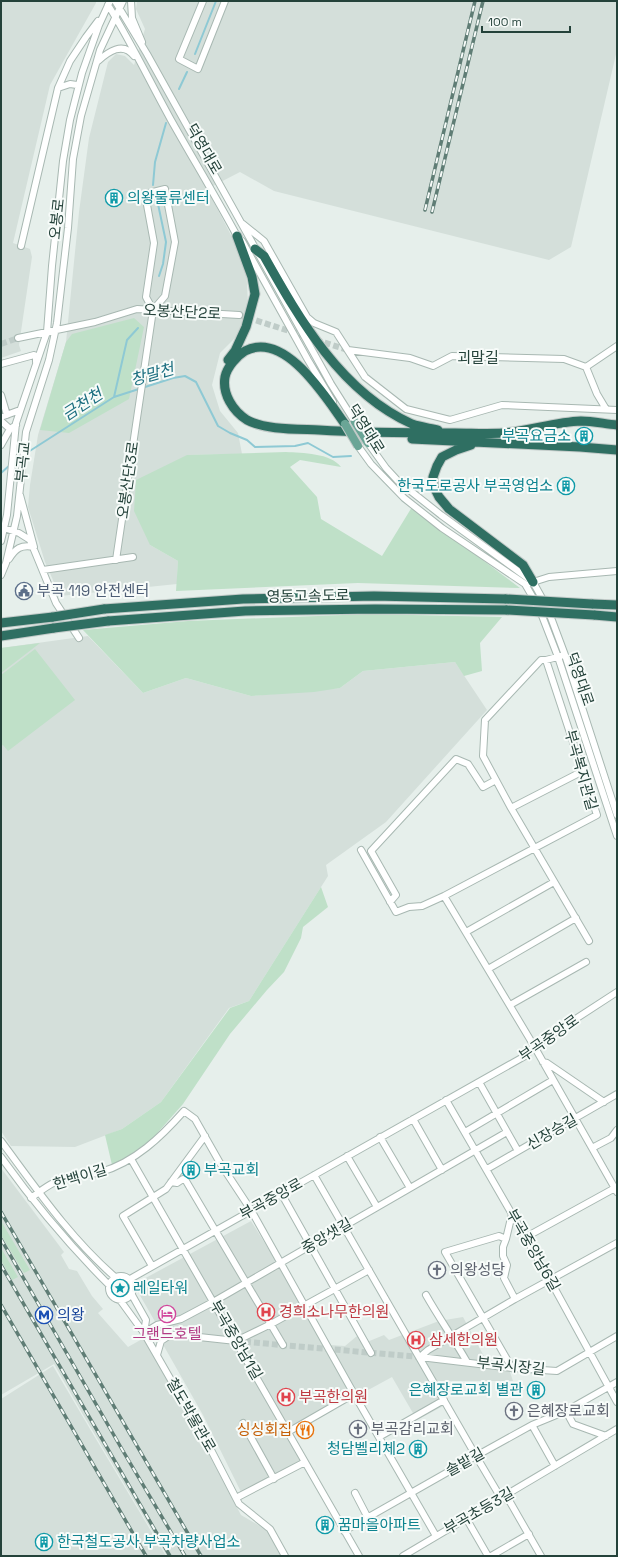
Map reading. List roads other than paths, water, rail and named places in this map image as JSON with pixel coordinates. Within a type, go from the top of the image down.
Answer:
[{"type":"highway","points":[[237,236],[252,277],[255,294],[241,340],[227,362],[221,376],[221,387],[224,402],[232,415],[247,425],[262,430],[288,433],[617,450]]},
{"type":"highway","points":[[255,250],[264,256],[312,335],[340,370],[385,409],[413,424],[453,433]]},
{"type":"highway","points":[[345,424],[311,378],[300,366],[285,354],[270,349],[260,348],[248,350],[239,355],[226,375],[225,386],[229,400],[236,412],[248,420],[263,425],[332,431],[407,434],[504,433],[581,421],[617,425]]},
{"type":"highway","points":[[479,443],[456,450],[442,457],[436,466],[433,477],[434,487],[439,497],[449,509],[523,565],[529,583]]},
{"type":"highway","name":"영동고속도로","points":[[1,623],[104,609],[243,599],[374,596],[506,599],[617,605]]},
{"type":"highway","points":[[592,604],[617,602]]},
{"type":"highway","name":"영동고속도로","points":[[6,635],[108,621],[245,611],[375,609],[507,610],[617,617]]},
{"type":"main road","name":"덕영대로","points":[[355,422],[368,443]]},
{"type":"main road","name":"덕영대로","points":[[345,424],[358,446]]},
{"type":"street","points":[[132,1],[132,18],[147,54]]},
{"type":"street","points":[[203,1],[178,59],[198,69],[225,1]]},
{"type":"street","points":[[109,5],[118,4]]},
{"type":"street","name":"덕영대로","points":[[118,4],[255,250],[331,384],[355,422]]},
{"type":"street","name":"오봉로","points":[[26,432],[49,360],[56,330],[68,228],[73,159],[81,116],[100,50],[116,17],[118,4]]},
{"type":"street","name":"덕영대로","points":[[109,5],[126,34],[140,64],[345,424]]},
{"type":"street","name":"오봉로","points":[[14,439],[13,427],[47,332],[63,161],[77,85],[103,15],[109,5]]},
{"type":"street","points":[[21,246],[58,88],[70,61],[103,15]]},
{"type":"street","points":[[97,62],[109,51],[120,48],[128,50],[132,53],[140,64]]},
{"type":"street","points":[[58,88],[70,84],[77,85]]},
{"type":"street","points":[[165,189],[175,242],[164,296],[153,310],[146,297],[154,243],[145,194],[165,189]]},
{"type":"street","points":[[240,221],[264,241],[307,317],[314,323],[336,332],[365,377],[406,409],[450,420],[502,405],[617,410]]},
{"type":"street","name":"오봉산단2로","points":[[18,338],[95,322],[137,309],[239,315]]},
{"type":"street","name":"오봉산단3로","points":[[116,560],[153,310]]},
{"type":"street","points":[[606,409],[596,394],[586,367],[617,346]]},
{"type":"street","name":"괴말길","points":[[348,350],[410,358],[433,366],[452,356],[564,359],[586,367]]},
{"type":"street","points":[[1,364],[34,355],[37,359],[36,365]]},
{"type":"street","points":[[1,395],[4,416],[20,410]]},
{"type":"street","points":[[1,421],[13,427],[1,445]]},
{"type":"street","name":"부곡교","points":[[20,491],[26,432]]},
{"type":"street","name":"부곡교","points":[[4,528],[14,439]]},
{"type":"street","name":"덕영대로","points":[[368,443],[386,468],[398,481],[529,583],[547,607],[617,836]]},
{"type":"street","name":"덕영대로","points":[[358,446],[371,464],[404,498],[442,528],[529,583]]},
{"type":"street","points":[[1,575],[6,563],[14,531],[20,491]]},
{"type":"street","points":[[20,491],[34,547],[56,603],[79,638]]},
{"type":"street","points":[[1,542],[4,528],[14,531],[30,540],[34,547]]},
{"type":"street","points":[[6,563],[15,550],[21,546],[28,545],[34,547]]},
{"type":"street","points":[[43,570],[133,557]]},
{"type":"street","points":[[529,583],[549,577],[617,571]]},
{"type":"street","points":[[561,656],[541,660],[485,720],[483,756],[511,808],[589,941]]},
{"type":"street","name":"덕영대로","points":[[561,656],[617,815]]},
{"type":"street","name":"부곡복지관길","points":[[534,848],[597,815],[546,660]]},
{"type":"street","points":[[390,902],[396,895],[371,851],[456,759],[468,764],[483,787],[496,780]]},
{"type":"street","points":[[511,808],[583,771]]},
{"type":"street","points":[[360,850],[396,912],[409,907],[422,906],[444,896],[534,848]]},
{"type":"street","points":[[466,932],[554,882]]},
{"type":"street","points":[[444,896],[554,1080],[616,1190],[526,1237]]},
{"type":"street","points":[[488,969],[576,918]]},
{"type":"street","points":[[510,1005],[586,962]]},
{"type":"street","name":"부곡중앙로","points":[[130,1279],[525,1056],[534,1046],[617,992]]},
{"type":"street","points":[[543,1062],[547,1063],[604,1102]]},
{"type":"street","points":[[465,1132],[554,1080]]},
{"type":"street","points":[[479,1082],[518,1151]]},
{"type":"street","name":"신장승길","points":[[487,1169],[617,1094]]},
{"type":"street","name":"부곡중앙남6길","points":[[446,1100],[526,1237],[617,1402]]},
{"type":"street","name":"한백이길","points":[[31,1198],[58,1180],[101,1172],[131,1159],[160,1138],[184,1112],[195,1119],[205,1136]]},
{"type":"street","points":[[413,1119],[442,1170]]},
{"type":"street","points":[[592,1148],[611,1138],[617,1130]]},
{"type":"street","name":"중앙샛길","points":[[144,1333],[157,1325],[181,1319],[213,1302],[507,1132]]},
{"type":"street","points":[[152,1266],[123,1216],[166,1189],[205,1136],[220,1163],[251,1210],[304,1306],[436,1536]]},
{"type":"street","points":[[380,1137],[410,1188]]},
{"type":"street","points":[[1,1141],[39,1192],[88,1252],[115,1277]]},
{"type":"street","points":[[347,1156],[377,1207]]},
{"type":"street","points":[[1,1157],[31,1198],[65,1239],[109,1285],[111,1295],[120,1300],[124,1300],[132,1295],[134,1286],[130,1279],[124,1276],[115,1277],[109,1285]]},
{"type":"street","name":"부곡중앙남1길","points":[[131,1159],[359,1556]]},
{"type":"street","points":[[314,1175],[498,1493],[510,1502],[541,1556]]},
{"type":"street","points":[[171,1182],[177,1183],[183,1179],[186,1181],[283,1345]]},
{"type":"street","points":[[281,1193],[370,1353]]},
{"type":"street","points":[[512,1214],[503,1247],[503,1256],[507,1265],[504,1278],[515,1299]]},
{"type":"street","points":[[506,1239],[498,1236],[446,1252],[512,1368]]},
{"type":"street","points":[[420,1357],[428,1350],[483,1317],[617,1243]]},
{"type":"street","points":[[144,1333],[172,1334],[236,1341],[271,1324],[369,1270]]},
{"type":"street","name":"철도박물관로","points":[[132,1295],[146,1320],[144,1333]]},
{"type":"street","points":[[426,1295],[441,1322],[452,1336],[467,1362]]},
{"type":"street","name":"철도박물관로","points":[[120,1300],[144,1333],[210,1448],[239,1504],[270,1529],[285,1556]]},
{"type":"street","points":[[156,1355],[160,1341],[167,1335],[172,1334]]},
{"type":"street","name":"부곡시장길","points":[[420,1357],[512,1368],[557,1371],[617,1336]]},
{"type":"street","name":"솔밭길","points":[[344,1531],[532,1425],[566,1411],[617,1382]]},
{"type":"street","points":[[288,1432],[354,1394]]},
{"type":"street","points":[[379,1437],[444,1400]]},
{"type":"street","points":[[566,1411],[573,1424],[606,1436]]},
{"type":"street","points":[[243,1423],[274,1479]]},
{"type":"street","points":[[532,1425],[555,1466]]},
{"type":"street","name":"부곡초등3길","points":[[403,1556],[617,1429]]},
{"type":"street","points":[[236,1498],[305,1462]]},
{"type":"street","points":[[355,1494],[368,1518]]},
{"type":"street","points":[[466,1518],[488,1556]]},
{"type":"street","points":[[491,1556],[529,1534]]},
{"type":"waterway","name":"금천천","points":[[195,54],[216,1]]},
{"type":"waterway","name":"금천천","points":[[179,89],[187,72]]},
{"type":"waterway","name":"금천천","points":[[153,185],[155,162],[166,123]]},
{"type":"waterway","name":"금천천","points":[[158,204],[166,242],[163,264],[159,276]]},
{"type":"waterway","name":"금천천","points":[[25,454],[114,397],[127,340],[138,328]]},
{"type":"waterway","name":"창말천","points":[[114,397],[173,378],[185,376],[196,382],[218,426],[247,440],[255,447],[295,446],[308,443],[333,457],[351,456]]},
{"type":"waterway","name":"금천천","points":[[14,463],[22,457]]},
{"type":"waterway","name":"금천천","points":[[1,473],[10,465]]},
{"type":"tunnel","points":[[239,315],[308,337]]},
{"type":"tunnel","points":[[1,344],[18,338]]},
{"type":"tunnel","points":[[316,340],[348,350]]},
{"type":"tunnel","points":[[236,1341],[420,1357]]},
{"type":"railway","points":[[425,210],[475,1]]},
{"type":"railway","points":[[432,212],[483,1]]},
{"type":"railway","points":[[1,1212],[201,1556]]},
{"type":"railway","points":[[1,1239],[185,1556]]},
{"type":"railway","points":[[1,1265],[170,1556]]},
{"type":"railway","points":[[1,1305],[146,1556]]},
{"type":"place","name":"의왕물류센터","points":[[114,198]]},
{"type":"place","name":"부곡요금소","points":[[584,436]]},
{"type":"place","name":"한국도로공사 부곡영업소","points":[[566,486]]},
{"type":"place","name":"부곡 119 안전센터","points":[[24,591]]},
{"type":"place","name":"부곡교회","points":[[191,1170]]},
{"type":"place","name":"의왕성당","points":[[437,1270]]},
{"type":"place","name":"레일타워","points":[[120,1288]]},
{"type":"place","name":"경희소나무한의원","points":[[266,1312]]},
{"type":"place","name":"그랜드호텔","points":[[167,1314]]},
{"type":"place","name":"의왕","points":[[44,1315]]},
{"type":"place","name":"삼세한의원","points":[[416,1340]]},
{"type":"place","name":"은혜장로교회 별관","points":[[536,1390]]},
{"type":"place","name":"부곡한의원","points":[[286,1397]]},
{"type":"place","name":"은혜장로교회","points":[[514,1411]]},
{"type":"place","name":"부곡감리교회","points":[[358,1429]]},
{"type":"place","name":"싱싱회집","points":[[305,1430]]},
{"type":"place","name":"청담벨리체2","points":[[418,1449]]},
{"type":"place","name":"꿈마을아파트","points":[[325,1525]]},
{"type":"place","name":"한국철도공사 부곡차량사업소","points":[[44,1542]]}]
